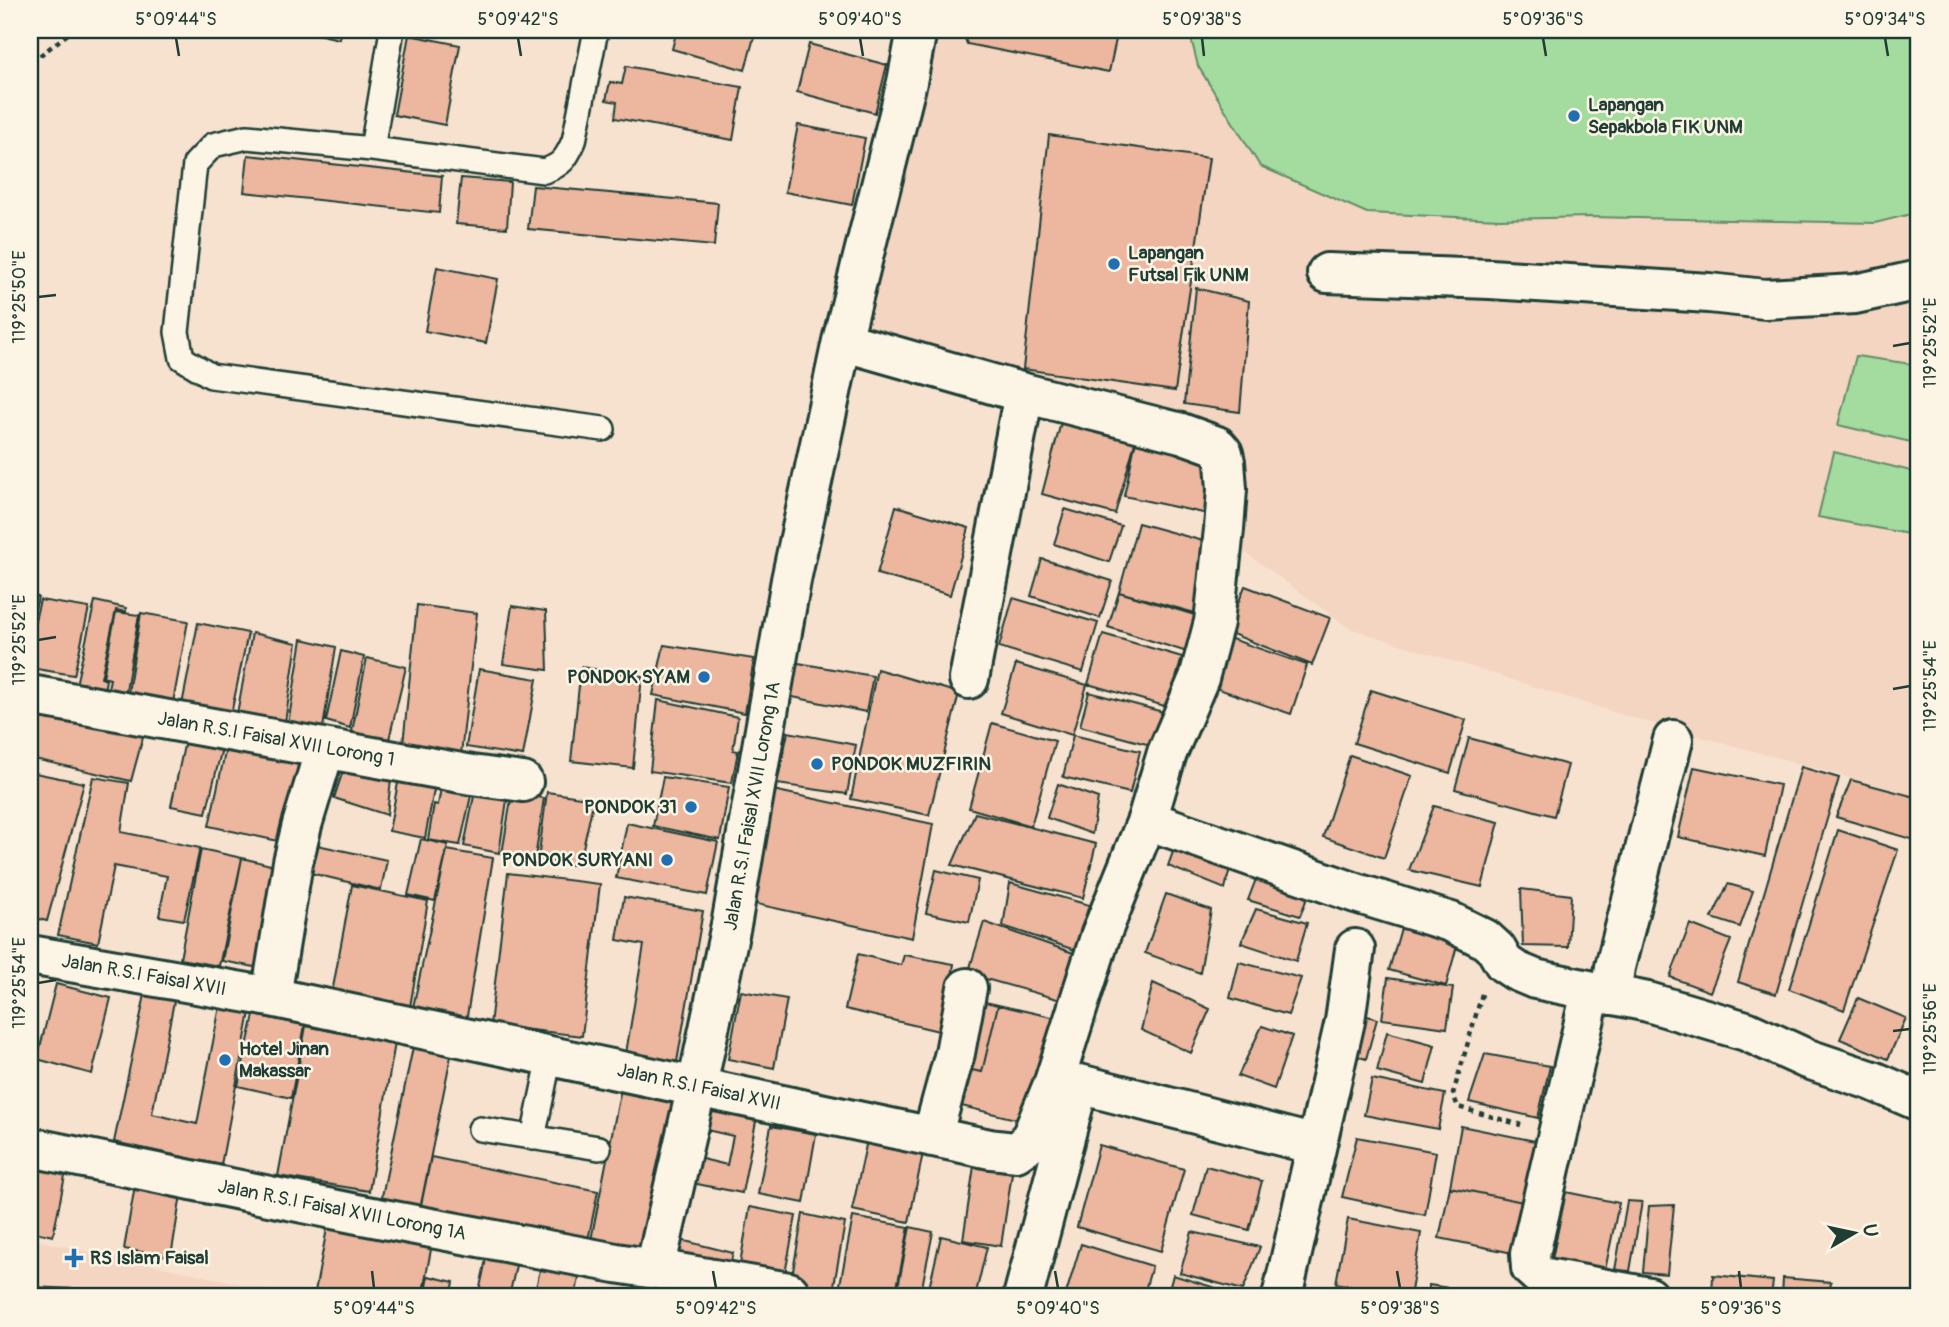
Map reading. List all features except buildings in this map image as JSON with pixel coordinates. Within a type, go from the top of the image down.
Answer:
[{"type":"street","name":"Jalan R.S.I Faisal XVII Lorong 1A","points":[[656,1269],[732,920],[791,580],[842,341],[907,82],[917,30]]},
{"type":"street","points":[[1327,273],[1490,279],[1765,299],[1855,294],[1919,280]]},
{"type":"street","points":[[842,341],[1207,441],[1223,453],[1227,489],[1214,622],[1199,678],[1167,753],[1147,820],[1451,922],[1485,939],[1496,949],[1504,963],[1535,979],[1660,1005],[1746,1031],[1805,1058],[1873,1081],[1919,1101]]},
{"type":"street","points":[[969,679],[1024,393]]},
{"type":"street","name":"Jalan R.S.I Faisal XVII Lorong 1","points":[[30,695],[523,782]]},
{"type":"street","points":[[1649,1297],[1541,1277],[1531,1268],[1530,1254],[1557,1136],[1601,993],[1615,967],[1673,740]]},
{"type":"street","points":[[271,997],[293,862],[325,749]]},
{"type":"street","name":"Jalan R.S.I Faisal XVII","points":[[30,955],[271,997],[932,1137],[1016,1152],[1026,1145],[1054,1082],[1101,934],[1147,820]]},
{"type":"street","points":[[1023,1297],[1079,1084],[1120,956],[1154,867]]},
{"type":"street","points":[[1282,1297],[1345,1021],[1355,949]]},
{"type":"street","points":[[932,1137],[955,1053],[967,988]]},
{"type":"street","points":[[1079,1084],[1316,1145]]},
{"type":"street","name":"Jalan R.S.I Faisal XVII Lorong 1A","points":[[30,1147],[357,1214],[789,1292]]},
{"type":"lane","points":[[372,149],[392,30]]},
{"type":"lane","points":[[596,30],[574,141],[568,155],[558,166],[544,171],[372,149],[247,137],[213,145],[195,164],[177,332],[182,358],[211,376],[603,429]]},
{"type":"lane","points":[[533,1138],[550,1056]]},
{"type":"lane","points":[[480,1129],[600,1148]]},
{"type":"path","points":[[30,72],[34,60],[73,30]]},
{"type":"path","points":[[1496,949],[1453,1094],[1458,1107],[1557,1136]]},
{"type":"shaded area","points":[[923,30],[1919,30],[1919,797],[1626,716],[1349,628],[1221,535],[1228,475],[858,331]]},
{"type":"shaded area","name":"RS Islam Faisal","points":[[30,1239],[252,1286],[299,1297],[30,1297]]},
{"type":"green space","name":"Lapangan Sepakbola FIK UNM","points":[[1189,30],[1919,30],[1919,212],[1875,223],[1590,217],[1500,219],[1367,213],[1260,166],[1198,66]]},
{"type":"green space","points":[[1856,356],[1919,365],[1919,444],[1838,425]]},
{"type":"green space","points":[[1834,452],[1919,473],[1919,536],[1818,517]]},
{"type":"place","name":"Lapangan Sepakbola FIK UNM","points":[[1574,116]]},
{"type":"place","name":"Lapangan Futsal Fik UNM","points":[[1114,264]]},
{"type":"place","name":"PONDOK SYAM","points":[[704,677]]},
{"type":"place","name":"PONDOK MUZFIRIN","points":[[817,764]]},
{"type":"place","name":"PONDOK 31","points":[[691,807]]},
{"type":"place","name":"PONDOK SURYANI","points":[[667,860]]},
{"type":"place","name":"Hotel Jinan Makassar","points":[[225,1060]]},
{"type":"place","name":"RS Islam Faisal","points":[[74,1258]]}]
